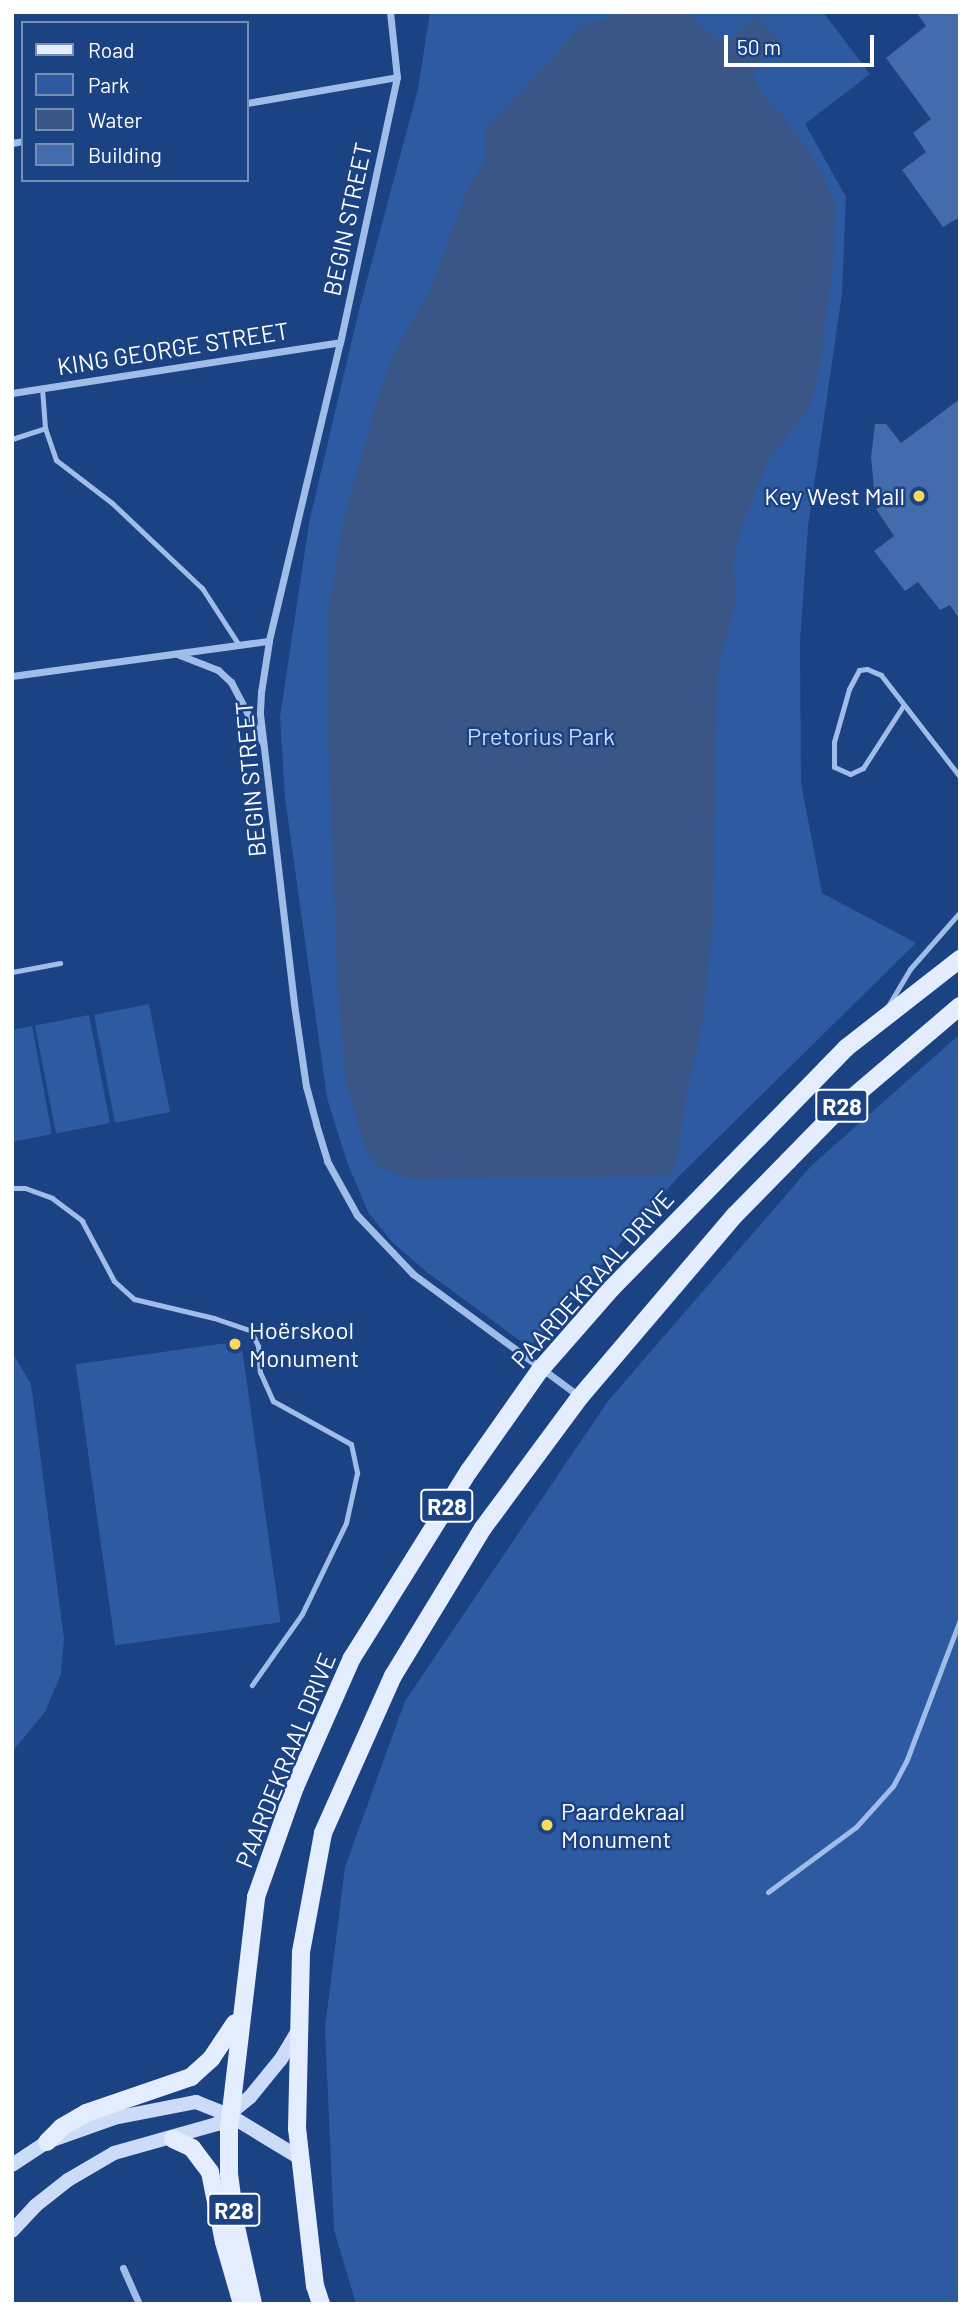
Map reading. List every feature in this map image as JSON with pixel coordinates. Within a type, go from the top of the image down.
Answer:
[{"type":"main road","name":"PAARDEKRAAL DRIVE","points":[[253,2304],[236,2227],[229,2174],[229,2115],[256,1897],[295,1787],[352,1658],[469,1471],[540,1370],[611,1289],[846,1048],[882,1017],[960,960]]},
{"type":"main road","name":"R28","points":[[321,2304],[316,2286],[298,2157],[297,2032],[301,1952],[323,1833],[393,1676],[484,1528],[580,1397],[735,1215],[796,1152],[839,1109],[960,1006]]},
{"type":"main road","points":[[47,2142],[62,2127],[86,2113],[191,2077],[225,2041],[240,2013]]},
{"type":"main road","points":[[173,2139],[192,2148],[210,2172],[223,2242],[242,2304]]},
{"type":"street","name":"BEGIN STREET","points":[[390,12],[397,77],[340,342],[269,641],[260,714],[285,936],[306,1086],[327,1161],[357,1215],[412,1274],[580,1397]]},
{"type":"street","points":[[248,103],[397,77]]},
{"type":"street","name":"KING GEORGE STREET","points":[[12,393],[340,342]]},
{"type":"street","points":[[12,676],[269,641]]},
{"type":"street","points":[[172,653],[203,662],[231,682],[246,705],[250,724],[265,747]]},
{"type":"street","points":[[12,2231],[35,2206],[79,2173],[114,2153],[173,2139],[217,2124],[267,2077],[297,2032]]},
{"type":"street","points":[[12,2165],[47,2142],[114,2118],[196,2102],[229,2115],[298,2157]]},
{"type":"street","points":[[122,2268],[139,2304]]},
{"type":"lane","points":[[42,388],[45,428],[57,460],[112,503],[202,588],[239,645]]},
{"type":"lane","points":[[12,439],[45,428]]},
{"type":"lane","points":[[903,706],[863,768],[850,774],[834,766],[834,742],[849,689],[859,670],[874,670],[881,675],[960,778]]},
{"type":"lane","points":[[882,1017],[894,992],[910,969],[960,912]]},
{"type":"lane","points":[[12,972],[60,962]]},
{"type":"lane","points":[[12,1188],[25,1188],[52,1198],[82,1221],[114,1281],[134,1299],[214,1318],[251,1331],[258,1346],[260,1372],[272,1401],[351,1444],[357,1473],[346,1523],[302,1614],[252,1685]]},
{"type":"lane","points":[[768,1892],[856,1827],[893,1786],[906,1762],[960,1620]]},
{"type":"green space","name":"Pretorius Park","points":[[430,12],[823,12],[870,74],[805,124],[846,197],[842,294],[808,527],[800,642],[801,783],[822,893],[916,943],[677,1178],[532,1345],[519,1340],[428,1273],[392,1242],[368,1212],[347,1162],[327,1098],[285,798],[280,717],[309,523],[359,310],[418,89]]},
{"type":"green space","points":[[149,1004],[170,1112],[115,1123],[94,1015]]},
{"type":"green space","points":[[89,1015],[110,1123],[56,1133],[35,1025]]},
{"type":"green space","points":[[32,1026],[52,1134],[12,1142],[12,1030]]},
{"type":"green space","points":[[960,1034],[960,2304],[356,2304],[334,2230],[325,2028],[345,1867],[405,1701],[608,1401],[811,1166]]},
{"type":"green space","points":[[241,1341],[281,1622],[115,1645],[76,1364]]},
{"type":"green space","points":[[12,1352],[31,1384],[64,1639],[61,1674],[45,1712],[12,1752]]},
{"type":"water","name":"Pretorius Park","points":[[628,12],[685,12],[720,42],[728,41],[756,16],[781,41],[769,49],[753,73],[758,89],[780,113],[819,166],[835,204],[834,256],[818,378],[810,406],[768,461],[743,523],[733,562],[736,599],[717,673],[713,920],[703,1021],[685,1101],[677,1160],[671,1172],[662,1176],[409,1179],[377,1166],[365,1148],[346,1083],[338,993],[328,733],[328,614],[342,527],[375,407],[393,355],[430,290],[468,188],[486,159],[486,129],[581,26]]},
{"type":"building","points":[[916,12],[960,12],[960,217],[943,227],[902,170],[926,152],[913,133],[931,119],[886,58],[926,26]]},
{"type":"building","name":"Key West Mall","points":[[960,399],[960,620],[950,605],[940,610],[918,582],[905,591],[874,551],[894,536],[876,509],[884,504],[874,489],[871,457],[875,424],[886,424],[901,443]]},
{"type":"place","name":"Key West Mall","points":[[919,496]]},
{"type":"place","name":"Hoërskool Monument","points":[[235,1344]]},
{"type":"place","name":"Paardekraal Monument","points":[[547,1825]]}]
